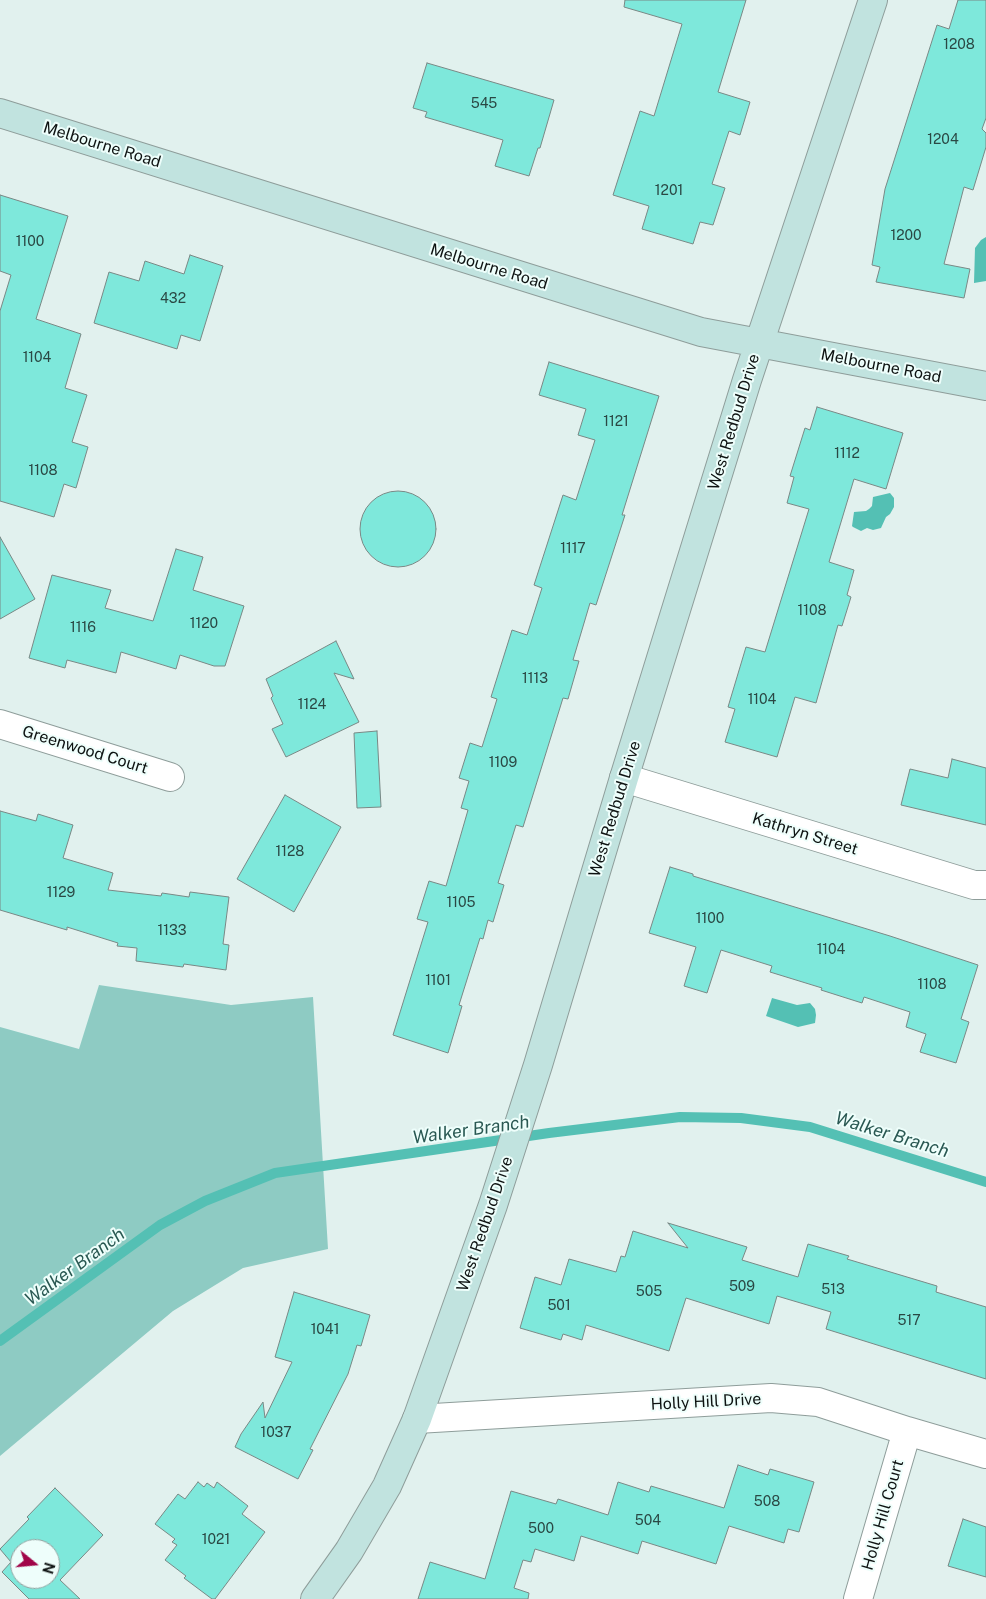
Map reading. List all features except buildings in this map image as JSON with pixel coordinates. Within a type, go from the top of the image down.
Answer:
[{"type":"street","name":"West Redbud Drive","points":[[315,1599],[349,1551],[382,1494],[418,1419],[493,1205],[538,1065],[624,778],[759,342],[873,0]]},
{"type":"street","name":"Melbourne Road","points":[[0,113],[701,332],[986,386]]},
{"type":"street","name":"Greenwood Court","points":[[0,724],[170,777]]},
{"type":"street","name":"Kathryn Street","points":[[624,778],[974,886],[986,885]]},
{"type":"street","name":"Holly Hill Drive","points":[[418,1419],[771,1398],[818,1402],[986,1454]]},
{"type":"street","name":"Holly Hill Court","points":[[858,1599],[907,1431]]},
{"type":"shaded area","points":[[986,237],[986,281],[974,283],[975,248]]},
{"type":"shaded area","points":[[890,493],[894,498],[894,507],[886,517],[881,528],[873,530],[867,528],[861,531],[852,526],[854,512],[866,511],[872,506],[873,497]]},
{"type":"shaded area","points":[[99,985],[231,1005],[313,997],[328,1249],[243,1268],[173,1311],[0,1456],[0,1027],[79,1049]]},
{"type":"shaded area","points":[[772,998],[797,1005],[810,1003],[815,1009],[815,1023],[798,1027],[766,1016]]},
{"type":"waterway","name":"Walker Branch","points":[[0,1341],[160,1225],[205,1201],[275,1173],[549,1133],[680,1117],[741,1118],[810,1127],[986,1182]]}]
